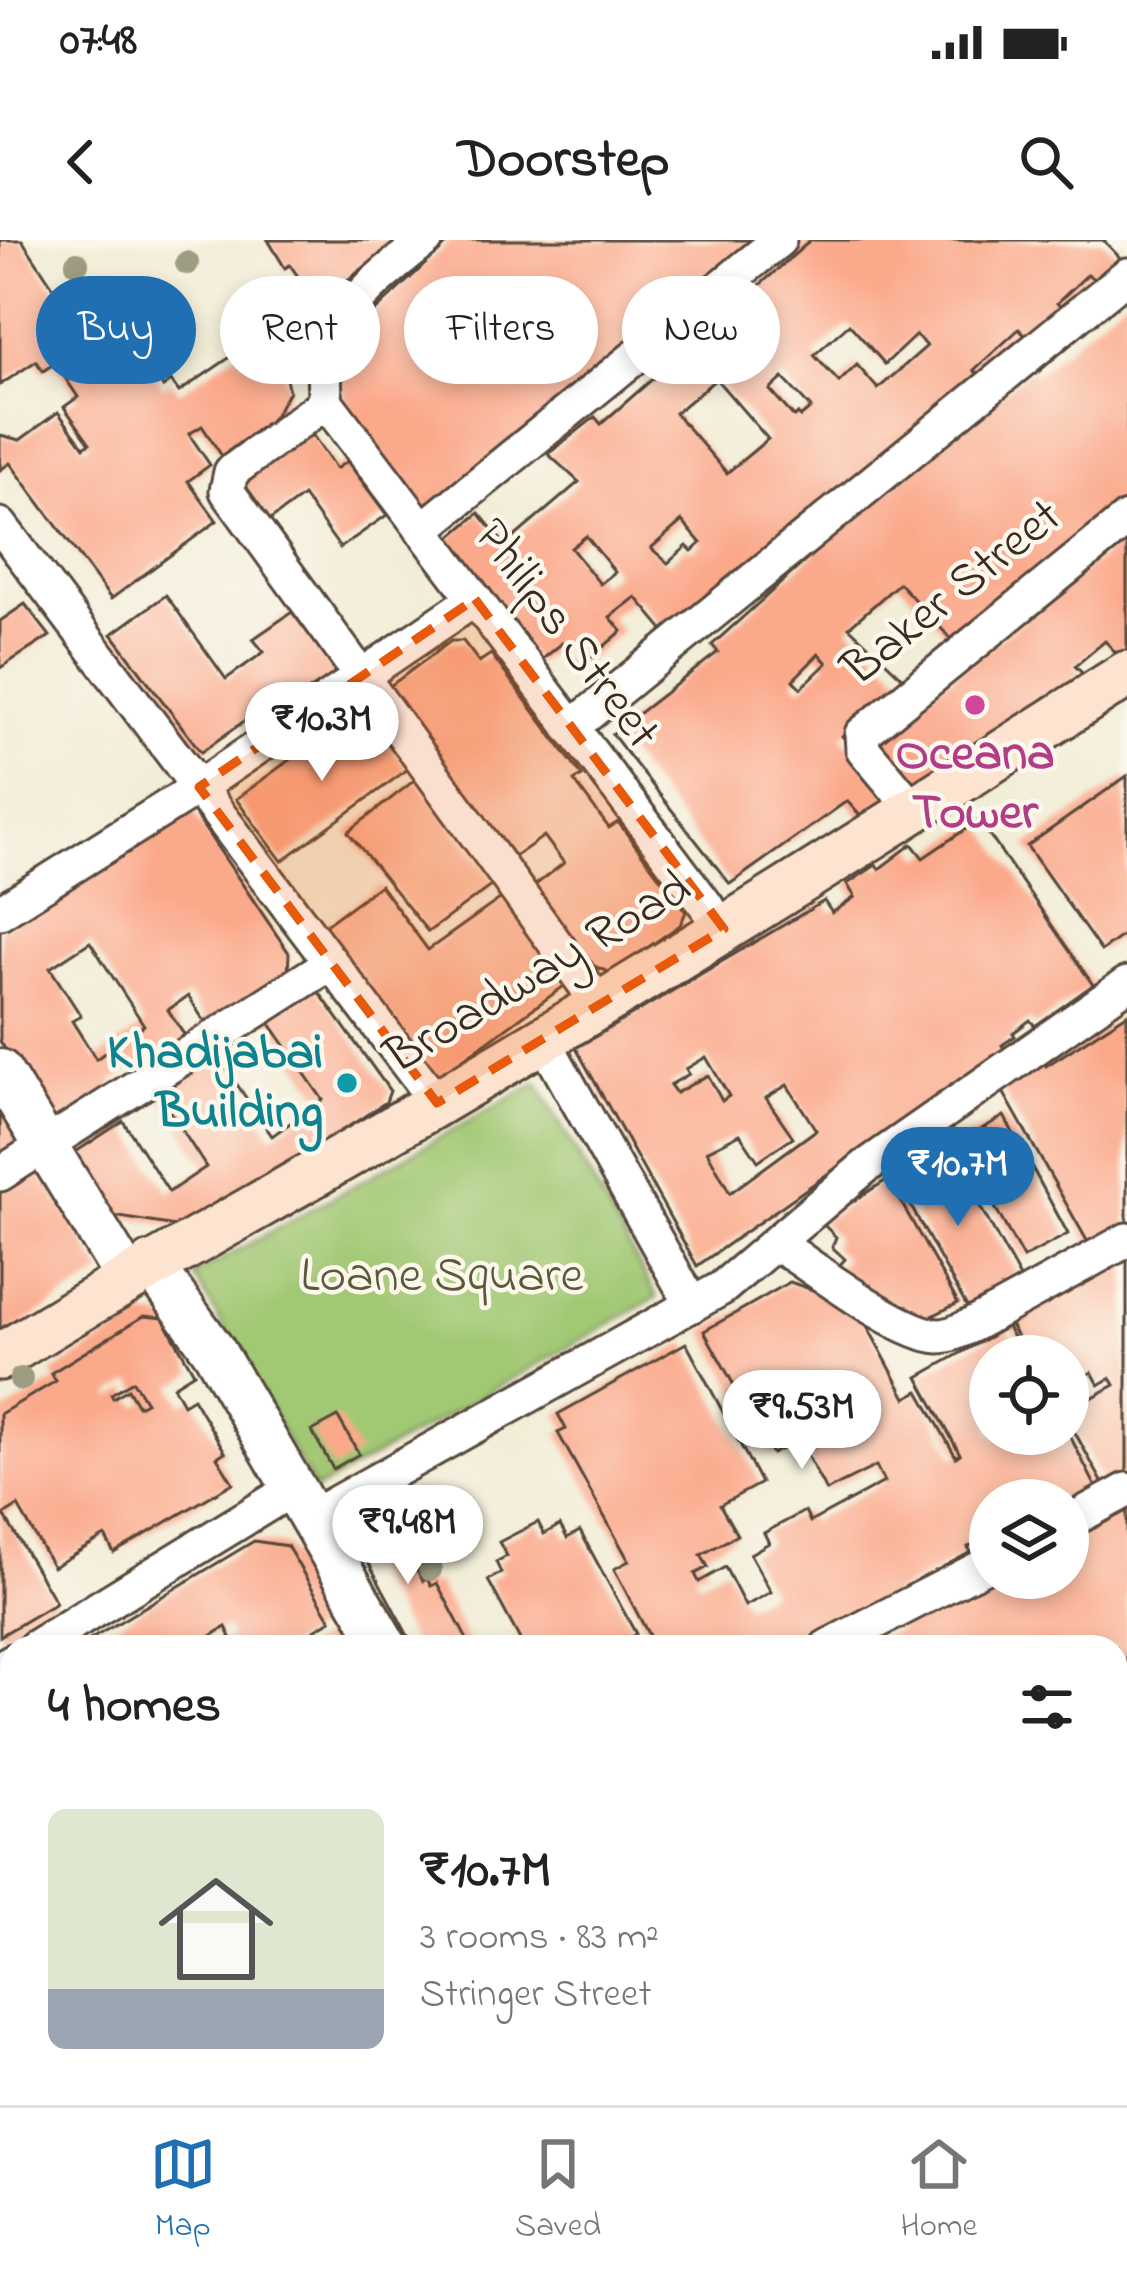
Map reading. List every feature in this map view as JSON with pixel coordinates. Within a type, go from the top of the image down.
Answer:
[{"type":"main road","name":"Broadway Road","points":[[0,1358],[139,1271],[600,1005],[1127,674]]},
{"type":"street","points":[[426,240],[361,295],[337,324],[327,355],[326,402],[231,472],[227,491],[600,1005]]},
{"type":"street","points":[[422,530],[779,240]]},
{"type":"street","points":[[572,728],[1127,275]]},
{"type":"street","name":"Philips Street","points":[[326,402],[724,929]]},
{"type":"street","name":"Baker Street","points":[[914,810],[863,749],[862,734],[1127,519]]},
{"type":"street","points":[[0,525],[437,1103]]},
{"type":"street","points":[[0,912],[199,787],[475,599]]},
{"type":"street","points":[[0,1174],[331,963]]},
{"type":"street","points":[[57,1635],[304,1501],[734,1279],[865,1167],[1127,984]]},
{"type":"street","points":[[543,1039],[692,1304]]},
{"type":"street","points":[[0,1071],[139,1271],[214,1351],[379,1635]]},
{"type":"street","points":[[776,1243],[898,1321],[937,1336],[952,1335],[974,1324],[1127,1240]]},
{"type":"street","points":[[1089,1511],[1127,1490]]},
{"type":"street","points":[[849,1635],[969,1574]]},
{"type":"highlighted area","points":[[475,599],[724,929],[437,1103],[199,787]]},
{"type":"green space","name":"Loane Square","points":[[537,1083],[657,1297],[315,1490],[194,1275]]},
{"type":"building","points":[[0,240],[22,240],[46,276],[36,276],[36,361],[0,385]]},
{"type":"building","points":[[268,240],[400,240],[353,276],[298,276],[290,265],[285,268]]},
{"type":"building","points":[[451,240],[764,240],[719,276],[622,276],[622,354],[598,373],[598,276],[413,276]]},
{"type":"building","points":[[811,240],[1103,240],[1124,262],[1099,285],[1088,274],[1057,303],[1063,309],[1029,340],[1019,329],[974,370],[982,378],[666,633],[636,597],[610,617],[622,631],[581,666],[562,643],[537,664],[447,540],[479,513],[505,545],[579,482],[548,454],[595,417],[601,424],[647,384],[710,384],[675,413],[727,473],[768,439],[720,384],[776,384],[770,390],[794,417],[811,408],[783,378],[780,381],[780,276],[770,276]],"holes":[[[849,324],[885,364],[916,335],[927,346],[878,389],[857,365],[839,382],[814,355]],[[682,521],[701,543],[692,551],[687,546],[668,563],[651,548]],[[586,536],[615,572],[600,584],[571,548]]]},
{"type":"building","points":[[404,284],[404,384],[585,384],[423,514],[344,400],[341,384],[380,384],[380,306]]},
{"type":"building","points":[[1127,296],[1127,505],[954,642],[899,583],[849,627],[905,680],[842,736],[892,796],[863,819],[847,801],[730,884],[612,734],[718,652],[712,645],[851,520],[1031,369],[1036,374]],"holes":[[[819,654],[827,663],[801,688],[793,680]]]},
{"type":"building","points":[[220,364],[220,384],[287,384],[289,391],[273,418],[222,456],[202,426],[189,434],[210,465],[188,481],[217,521],[111,599],[10,463],[0,470],[0,435],[20,440],[58,412],[84,447],[90,443],[64,407],[78,397],[69,384],[173,384],[179,392]]},
{"type":"building","points":[[309,430],[336,469],[347,461],[387,515],[340,548],[303,496],[269,521],[239,480]]},
{"type":"building","points":[[1127,537],[1127,649],[1119,656],[1105,641],[1075,666],[1082,673],[1049,700],[1046,697],[909,794],[867,744]]},
{"type":"building","points":[[166,595],[226,679],[264,652],[253,639],[292,612],[335,669],[331,679],[258,723],[253,715],[201,752],[112,634]]},
{"type":"building","points":[[25,604],[50,636],[0,668],[0,621]]},
{"type":"building","points":[[451,641],[463,641],[479,662],[491,654],[582,776],[574,781],[609,828],[618,822],[686,912],[680,925],[611,973],[589,964],[534,886],[564,863],[544,836],[509,861],[389,692],[390,686]]},
{"type":"building","points":[[362,707],[408,769],[282,861],[236,799]]},
{"type":"building","points":[[1127,776],[1127,932],[1101,951],[1027,846]]},
{"type":"building","points":[[416,779],[495,883],[428,932],[348,832]]},
{"type":"building","points":[[190,807],[289,953],[288,974],[208,1027],[188,996],[168,1010],[187,1039],[112,1082],[116,1089],[56,1127],[0,1041],[0,930]],"holes":[[[90,942],[144,1025],[96,1059],[72,1021],[81,1016],[50,968]]]},
{"type":"building","points":[[979,820],[1093,985],[1035,1026],[1030,1020],[1002,1045],[1005,1049],[697,1266],[576,1048],[824,901],[832,913],[855,897],[847,884],[876,865],[879,869],[912,844],[923,858]],"holes":[[[706,1057],[729,1096],[722,1101],[708,1075],[676,1093],[670,1085]],[[787,1085],[816,1130],[730,1193],[707,1151],[740,1134],[758,1161],[793,1137],[766,1098]]]},
{"type":"building","points":[[380,885],[428,950],[504,896],[567,984],[437,1078],[324,926]]},
{"type":"building","points":[[316,988],[390,1091],[386,1102],[194,1229],[113,1216],[74,1153],[123,1121],[169,1192],[206,1167],[158,1093],[217,1055],[272,1136],[323,1100],[266,1018]]},
{"type":"building","points":[[1127,1014],[1127,1226],[1090,1246],[1001,1088],[1046,1066]]},
{"type":"building","points":[[0,1109],[23,1146],[0,1160]]},
{"type":"building","points":[[1004,1116],[1068,1234],[1023,1258],[959,1142]]},
{"type":"building","points":[[945,1144],[1024,1285],[971,1314],[893,1174]]},
{"type":"building","points":[[38,1167],[103,1274],[0,1338],[0,1189]]},
{"type":"building","points":[[888,1179],[958,1303],[926,1319],[873,1295],[838,1267],[845,1259],[832,1247],[836,1237],[821,1222]]},
{"type":"building","points":[[1127,1258],[1127,1478],[1106,1489],[1087,1455],[1089,1399],[1115,1385],[1111,1378],[1099,1385],[1089,1374],[1089,1335],[1016,1335],[1009,1323]]},
{"type":"building","points":[[790,1282],[856,1305],[906,1398],[919,1391],[956,1457],[960,1454],[918,1377],[969,1348],[969,1455],[1080,1455],[1099,1493],[1089,1498],[1089,1479],[969,1479],[969,1553],[817,1635],[649,1635],[614,1569],[629,1561],[558,1433],[566,1429],[558,1414],[686,1343],[761,1483],[720,1505],[737,1535],[701,1555],[708,1567],[695,1574],[699,1582],[725,1567],[745,1606],[771,1592],[750,1554],[769,1543],[764,1533],[805,1511],[810,1522],[884,1482],[876,1466],[826,1491],[799,1440],[772,1454],[704,1331]]},
{"type":"building","points":[[144,1316],[163,1318],[194,1373],[173,1386],[183,1404],[193,1398],[225,1452],[217,1457],[233,1483],[114,1553],[105,1536],[53,1567],[18,1506],[4,1515],[56,1603],[0,1635],[0,1414],[56,1381],[51,1373]],"holes":[[[133,1381],[146,1402],[138,1406],[128,1389],[113,1398],[111,1394]]]},
{"type":"building","points":[[338,1417],[359,1454],[333,1469],[312,1431]]},
{"type":"building","points":[[1127,1505],[1127,1635],[887,1635],[969,1589],[969,1599],[1089,1599],[1089,1523]]},
{"type":"building","points":[[384,1510],[423,1581],[427,1579],[431,1586],[437,1583],[465,1635],[408,1635],[350,1528]]},
{"type":"building","points":[[538,1522],[544,1534],[560,1525],[567,1538],[580,1531],[636,1634],[518,1635],[488,1580],[501,1573],[496,1562],[507,1556],[499,1542]]},
{"type":"building","points":[[254,1541],[287,1546],[331,1620],[307,1635],[230,1635],[226,1627],[213,1635],[98,1635]]},
{"type":"place","name":"Oceana Tower","points":[[975,705]]},
{"type":"place","name":"Khadijabai Building","points":[[347,1083]]}]
